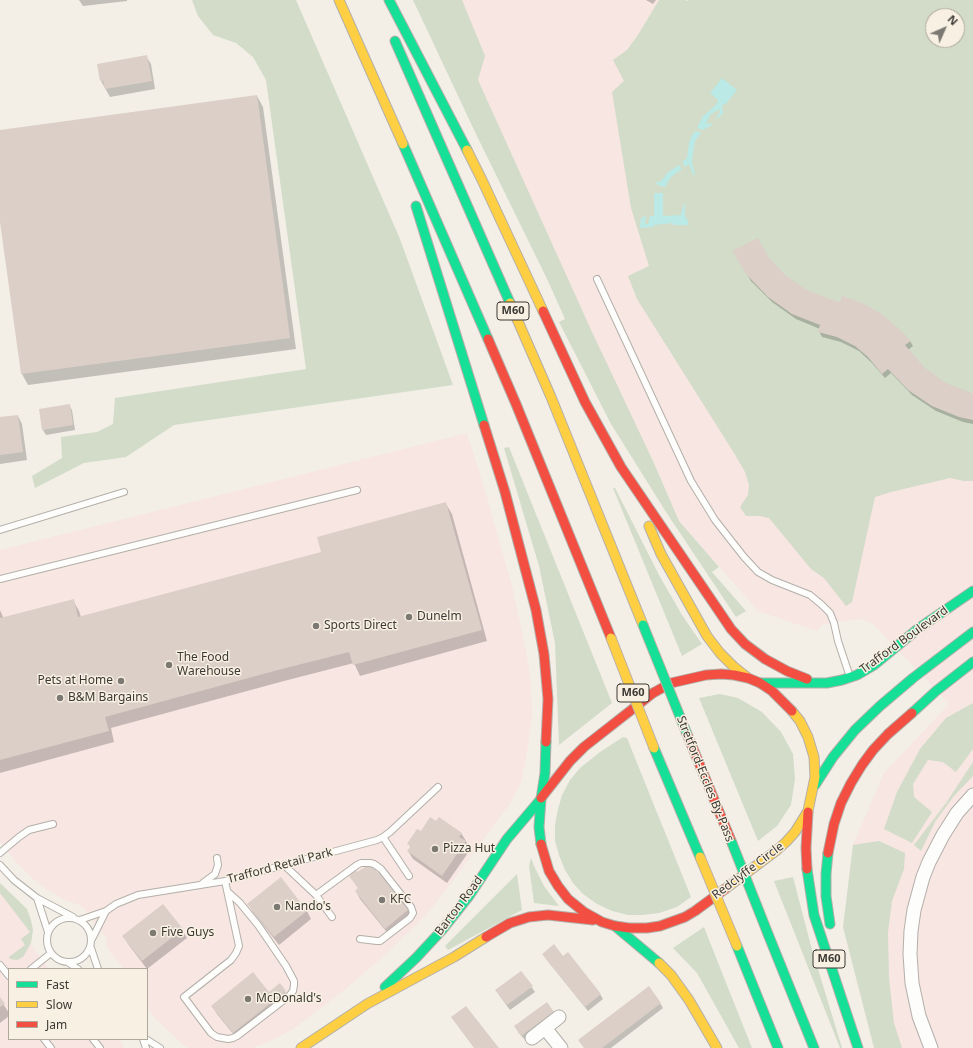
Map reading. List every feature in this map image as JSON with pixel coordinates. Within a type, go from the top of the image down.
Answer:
[{"type":"main road","name":"M60","points":[[339,0],[516,404],[654,748],[778,1048]]},
{"type":"main road","name":"M60","points":[[389,0],[482,180],[585,402],[621,467],[662,554],[707,636],[720,653],[748,678]]},
{"type":"main road","name":"Stretford-Eccles By-Pass","points":[[393,36],[551,397],[814,1048]]},
{"type":"main road","name":"M60","points":[[384,101],[407,176]]},
{"type":"main road","points":[[414,199],[504,492],[536,610],[544,654],[548,699],[545,773],[541,798]]},
{"type":"main road","name":"M60","points":[[621,467],[731,629],[745,644],[765,659],[787,671],[803,678],[827,683]]},
{"type":"main road","name":"Trafford Boulevard","points":[[760,683],[827,683],[857,675],[874,665],[919,628],[973,591]]},
{"type":"main road","points":[[814,787],[833,757],[855,730],[913,678],[973,632]]},
{"type":"main road","points":[[832,931],[826,896],[828,853],[834,824],[841,803],[851,783],[873,750],[888,734],[936,691],[973,662]]},
{"type":"main road","points":[[936,691],[973,667]]},
{"type":"main road","name":"Redclyffe Circle","points":[[728,674],[748,678],[760,683],[772,691],[788,706],[800,721],[808,737],[814,757],[814,787],[808,811],[786,842],[685,917],[660,926],[629,928],[615,926],[602,922],[584,912],[568,899],[549,871],[541,844],[539,827],[541,798],[570,761],[584,747],[653,693],[671,684],[706,675],[728,674]]},
{"type":"main road","name":"Barton Road","points":[[367,1004],[416,958],[442,930],[469,896],[507,839],[541,798]]},
{"type":"main road","name":"M60","points":[[808,811],[806,869],[814,915],[858,1048]]},
{"type":"main road","name":"Barton Road","points":[[301,1048],[367,1004],[454,957],[498,929],[521,918],[548,915],[575,917],[602,922]]},
{"type":"main road","points":[[615,926],[671,975],[689,1000],[717,1048]]},
{"type":"main road","name":"M60","points":[[836,954],[848,1016]]},
{"type":"street","points":[[931,1048],[919,1016],[912,983],[910,954],[914,910],[923,877],[929,862],[943,835],[957,813],[973,795]]},
{"type":"street","points":[[532,1038],[559,1017]]},
{"type":"street","points":[[545,1028],[561,1048]]},
{"type":"lane","points":[[597,279],[691,481],[715,520],[744,557],[758,572],[772,580],[810,595],[830,613],[850,677]]},
{"type":"lane","points":[[0,579],[357,490]]},
{"type":"lane","points":[[0,530],[124,492]]},
{"type":"lane","name":"Trafford Retail Park","points":[[92,939],[106,912],[116,904],[138,895],[224,881],[383,838],[438,787]]},
{"type":"lane","points":[[0,853],[29,830],[53,824]]},
{"type":"lane","points":[[383,838],[409,876]]},
{"type":"lane","points":[[198,886],[215,874],[218,865],[217,858]]},
{"type":"lane","points":[[316,895],[357,865],[370,862],[381,869],[411,907],[413,913],[410,918],[380,941],[360,939]]},
{"type":"lane","points":[[0,865],[14,880],[37,898],[77,919],[86,925],[92,939],[91,948],[88,954],[76,962],[62,962],[51,953],[47,946],[48,932],[51,926],[56,922],[68,918],[77,919]]},
{"type":"lane","points":[[284,865],[316,895],[332,916]]},
{"type":"lane","points":[[224,881],[228,892],[239,946],[231,960],[184,997],[211,1032],[217,1037],[228,1039],[238,1036],[289,996],[293,991],[294,985],[294,981],[286,966],[258,925],[240,903],[228,892]]},
{"type":"lane","points":[[37,898],[48,932]]},
{"type":"lane","name":"Trafford Retail Park","points":[[77,919],[106,912]]},
{"type":"lane","points":[[91,948],[98,968]]},
{"type":"lane","points":[[32,968],[51,953]]},
{"type":"lane","points":[[69,963],[76,968]]},
{"type":"lane","points":[[0,965],[8,975]]},
{"type":"lane","points":[[45,1040],[51,1048]]},
{"type":"lane","points":[[94,1040],[100,1048]]},
{"type":"lane","points":[[148,1040],[160,1048]]},
{"type":"shaded area","points":[[437,0],[973,0],[973,1048],[874,1048],[843,927],[853,845],[884,773],[949,704],[872,623],[860,619],[823,624],[817,631],[758,611],[679,521],[653,461],[485,124]]},
{"type":"shaded area","points":[[467,433],[513,590],[531,681],[532,717],[526,760],[521,782],[511,802],[427,914],[385,955],[343,991],[293,1029],[271,1041],[252,1048],[189,1048],[183,1045],[153,1016],[148,1008],[148,968],[123,968],[109,951],[106,937],[82,906],[65,900],[47,890],[15,861],[0,842],[0,550]]},
{"type":"shaded area","points":[[0,884],[31,930],[31,945],[48,968],[8,968],[8,1040],[120,1040],[124,1048],[0,1048]]},
{"type":"green space","points":[[192,0],[296,0],[400,239],[453,385],[174,425],[126,457],[84,463],[35,488],[32,476],[62,458],[61,437],[97,432],[113,424],[115,398],[306,369],[266,80],[253,57],[236,43],[213,35],[198,16]]},
{"type":"green space","points":[[413,0],[462,0],[485,56],[478,80],[592,332],[653,461],[679,521],[719,567],[712,572],[746,611],[736,617],[666,512],[611,424],[559,322],[565,319],[548,281],[475,132]]},
{"type":"green space","points":[[659,0],[973,0],[973,481],[950,478],[875,497],[852,602],[846,606],[824,578],[811,569],[769,518],[760,516],[746,516],[740,507],[748,495],[749,485],[745,472],[637,299],[628,276],[649,266],[631,208],[612,92],[624,81],[613,60],[627,50]]},
{"type":"green space","points":[[509,447],[612,703],[559,745],[555,643],[539,566],[504,448]]},
{"type":"green space","points":[[613,488],[615,488],[659,575],[682,615],[702,644],[682,656]]},
{"type":"green space","points":[[720,694],[738,698],[762,712],[781,732],[793,754],[795,779],[791,805],[777,826],[758,841],[699,698]]},
{"type":"green space","points":[[973,703],[973,749],[956,772],[943,762],[928,760],[913,784],[914,797],[932,812],[912,843],[884,829],[897,792],[920,749],[946,718]]},
{"type":"green space","points":[[623,737],[627,738],[691,897],[677,907],[659,913],[628,915],[612,911],[597,904],[583,894],[573,883],[565,870],[555,841],[555,825],[558,809],[562,795],[570,780],[580,768],[600,752]]},
{"type":"green space","points":[[973,762],[973,776],[953,797],[935,822],[921,851],[914,845],[946,803]]},
{"type":"green space","points":[[879,841],[905,853],[904,869],[892,901],[888,932],[889,978],[894,1023],[902,1048],[874,1048],[843,927],[853,845]]},
{"type":"green space","points":[[531,858],[544,886],[559,906],[534,903],[529,866]]},
{"type":"green space","points":[[517,874],[522,910],[448,950],[445,946]]},
{"type":"green space","points":[[793,877],[811,946],[842,1048],[840,1048],[774,881]]},
{"type":"green space","points":[[0,883],[27,909],[31,920],[33,930],[31,943],[23,957],[17,960],[10,959],[9,957],[25,945],[21,939],[30,932],[0,893]]},
{"type":"green space","points":[[704,927],[752,1048],[739,1048],[697,973],[673,948]]},
{"type":"water","points":[[722,78],[737,90],[725,105],[723,104],[723,114],[717,119],[716,118],[720,112],[719,109],[710,115],[706,124],[711,123],[712,125],[703,130],[697,128],[703,116],[716,105],[718,100],[710,93]]},
{"type":"water","points":[[696,131],[701,133],[695,141],[692,162],[695,175],[693,175],[689,164],[685,167],[682,162],[687,158],[689,143],[692,135]]},
{"type":"water","points":[[679,165],[682,169],[671,177],[665,187],[655,183],[661,181],[668,172]]},
{"type":"water","points":[[654,193],[663,193],[663,216],[681,215],[683,207],[686,204],[685,216],[689,225],[673,225],[673,223],[640,228],[641,218],[646,216],[645,224],[648,224],[650,216],[654,216]]},
{"type":"building","points":[[147,55],[152,81],[105,89],[103,80],[100,81],[97,64]]},
{"type":"building","points":[[257,95],[290,338],[21,374],[0,222],[0,130]]},
{"type":"building","points":[[758,238],[769,258],[785,275],[807,290],[840,302],[842,296],[862,303],[880,313],[896,326],[911,341],[905,345],[925,368],[946,383],[973,393],[973,420],[959,417],[932,406],[908,390],[888,369],[882,374],[868,357],[855,346],[837,337],[818,332],[820,325],[792,314],[768,297],[747,275],[732,251]]},
{"type":"building","points":[[70,404],[73,425],[42,430],[39,409]]},
{"type":"building","points":[[18,415],[23,452],[0,455],[0,417]]},
{"type":"building","points":[[446,502],[482,630],[353,665],[349,652],[278,670],[105,717],[109,731],[0,760],[0,618],[74,599],[78,617],[321,552],[317,537]]},
{"type":"building","name":"Pizza Hut","points":[[430,817],[436,821],[439,817],[462,833],[459,837],[466,841],[442,876],[407,851],[411,846],[407,844],[417,829],[421,831]]},
{"type":"building","name":"KFC","points":[[367,866],[373,867],[378,873],[380,871],[409,909],[385,929],[355,891],[358,888],[349,876],[356,870],[357,872]]},
{"type":"building","name":"Nando's","points":[[281,877],[307,911],[274,937],[247,904]]},
{"type":"building","name":"Five Guys","points":[[163,904],[183,929],[142,961],[122,936]]},
{"type":"building","points":[[554,944],[563,956],[568,952],[601,994],[585,1007],[542,954]]},
{"type":"building","points":[[521,971],[533,986],[507,1005],[495,990]]},
{"type":"building","name":"McDonald's","points":[[253,972],[269,992],[280,983],[286,991],[233,1033],[211,1006]]},
{"type":"building","points":[[649,986],[661,1003],[602,1048],[584,1048],[578,1040]]},
{"type":"building","points":[[0,997],[5,1004],[0,1007]]},
{"type":"building","points":[[547,1002],[554,1012],[521,1036],[514,1026]]},
{"type":"building","points":[[466,1006],[499,1048],[474,1048],[451,1017]]},
{"type":"traffic: fast","points":[[389,0],[467,150]]},
{"type":"traffic: fast","points":[[395,41],[510,303]]},
{"type":"traffic: fast","points":[[403,144],[488,339]]},
{"type":"traffic: fast","points":[[416,206],[484,425]]},
{"type":"traffic: fast","points":[[760,683],[827,683],[857,675],[874,665],[919,628],[973,591]]},
{"type":"traffic: fast","points":[[643,625],[687,734]]},
{"type":"traffic: fast","points":[[815,785],[833,757],[855,730],[913,678],[973,632]]},
{"type":"traffic: fast","points":[[912,713],[936,691],[973,662]]},
{"type":"traffic: fast","points":[[541,844],[539,827],[545,773],[546,742]]},
{"type":"traffic: fast","points":[[654,748],[700,857]]},
{"type":"traffic: fast","points":[[385,987],[416,958],[442,930],[469,896],[507,839],[541,799]]},
{"type":"traffic: fast","points":[[732,843],[768,934]]},
{"type":"traffic: fast","points":[[828,853],[826,896],[830,924]]},
{"type":"traffic: fast","points":[[807,869],[814,915],[858,1048]]},
{"type":"traffic: fast","points":[[615,926],[659,963]]},
{"type":"traffic: fast","points":[[768,934],[814,1048]]},
{"type":"traffic: fast","points":[[737,946],[778,1048]]},
{"type":"traffic: slow","points":[[339,0],[403,144]]},
{"type":"traffic: slow","points":[[467,150],[543,311]]},
{"type":"traffic: slow","points":[[510,303],[551,397],[643,625]]},
{"type":"traffic: slow","points":[[649,526],[661,554],[707,636]]},
{"type":"traffic: slow","points":[[707,636],[720,653],[748,678]]},
{"type":"traffic: slow","points":[[611,638],[654,748]]},
{"type":"traffic: slow","points":[[725,889],[786,842],[795,832],[808,811],[815,777],[814,757],[808,737],[800,721],[792,711]]},
{"type":"traffic: slow","points":[[700,857],[737,946]]},
{"type":"traffic: slow","points":[[301,1048],[367,1004],[454,957],[486,937]]},
{"type":"traffic: slow","points":[[659,963],[671,975],[689,1000],[717,1048]]},
{"type":"traffic: jam","points":[[543,311],[585,402],[621,467],[727,623]]},
{"type":"traffic: jam","points":[[488,339],[611,638]]},
{"type":"traffic: jam","points":[[484,425],[505,492],[536,610],[544,654],[548,699],[546,742]]},
{"type":"traffic: jam","points":[[727,623],[745,644],[765,659],[787,671],[807,679]]},
{"type":"traffic: jam","points":[[541,798],[570,761],[584,747],[653,693],[671,683],[706,675],[721,674],[748,678],[760,683],[772,691],[792,711]]},
{"type":"traffic: jam","points":[[828,853],[834,824],[841,803],[851,783],[873,750],[888,734],[912,713]]},
{"type":"traffic: jam","points":[[687,734],[732,843]]},
{"type":"traffic: jam","points":[[807,869],[806,848],[808,812]]},
{"type":"traffic: jam","points":[[541,844],[549,871],[568,899],[584,912],[602,922],[615,926],[629,928],[660,926],[685,917],[725,889]]},
{"type":"traffic: jam","points":[[486,937],[510,923],[529,917],[548,915],[593,920]]},
{"type":"place","name":"Dunelm","points":[[409,617]]},
{"type":"place","name":"Sports Direct","points":[[316,626]]},
{"type":"place","name":"The Food Warehouse","points":[[169,665]]},
{"type":"place","name":"Pets at Home","points":[[121,681]]},
{"type":"place","name":"B&M Bargains","points":[[60,698]]},
{"type":"place","name":"Pizza Hut","points":[[435,849]]},
{"type":"place","name":"KFC","points":[[382,900]]},
{"type":"place","name":"Nando's","points":[[277,907]]},
{"type":"place","name":"Five Guys","points":[[153,933]]},
{"type":"place","name":"McDonald's","points":[[248,999]]}]
